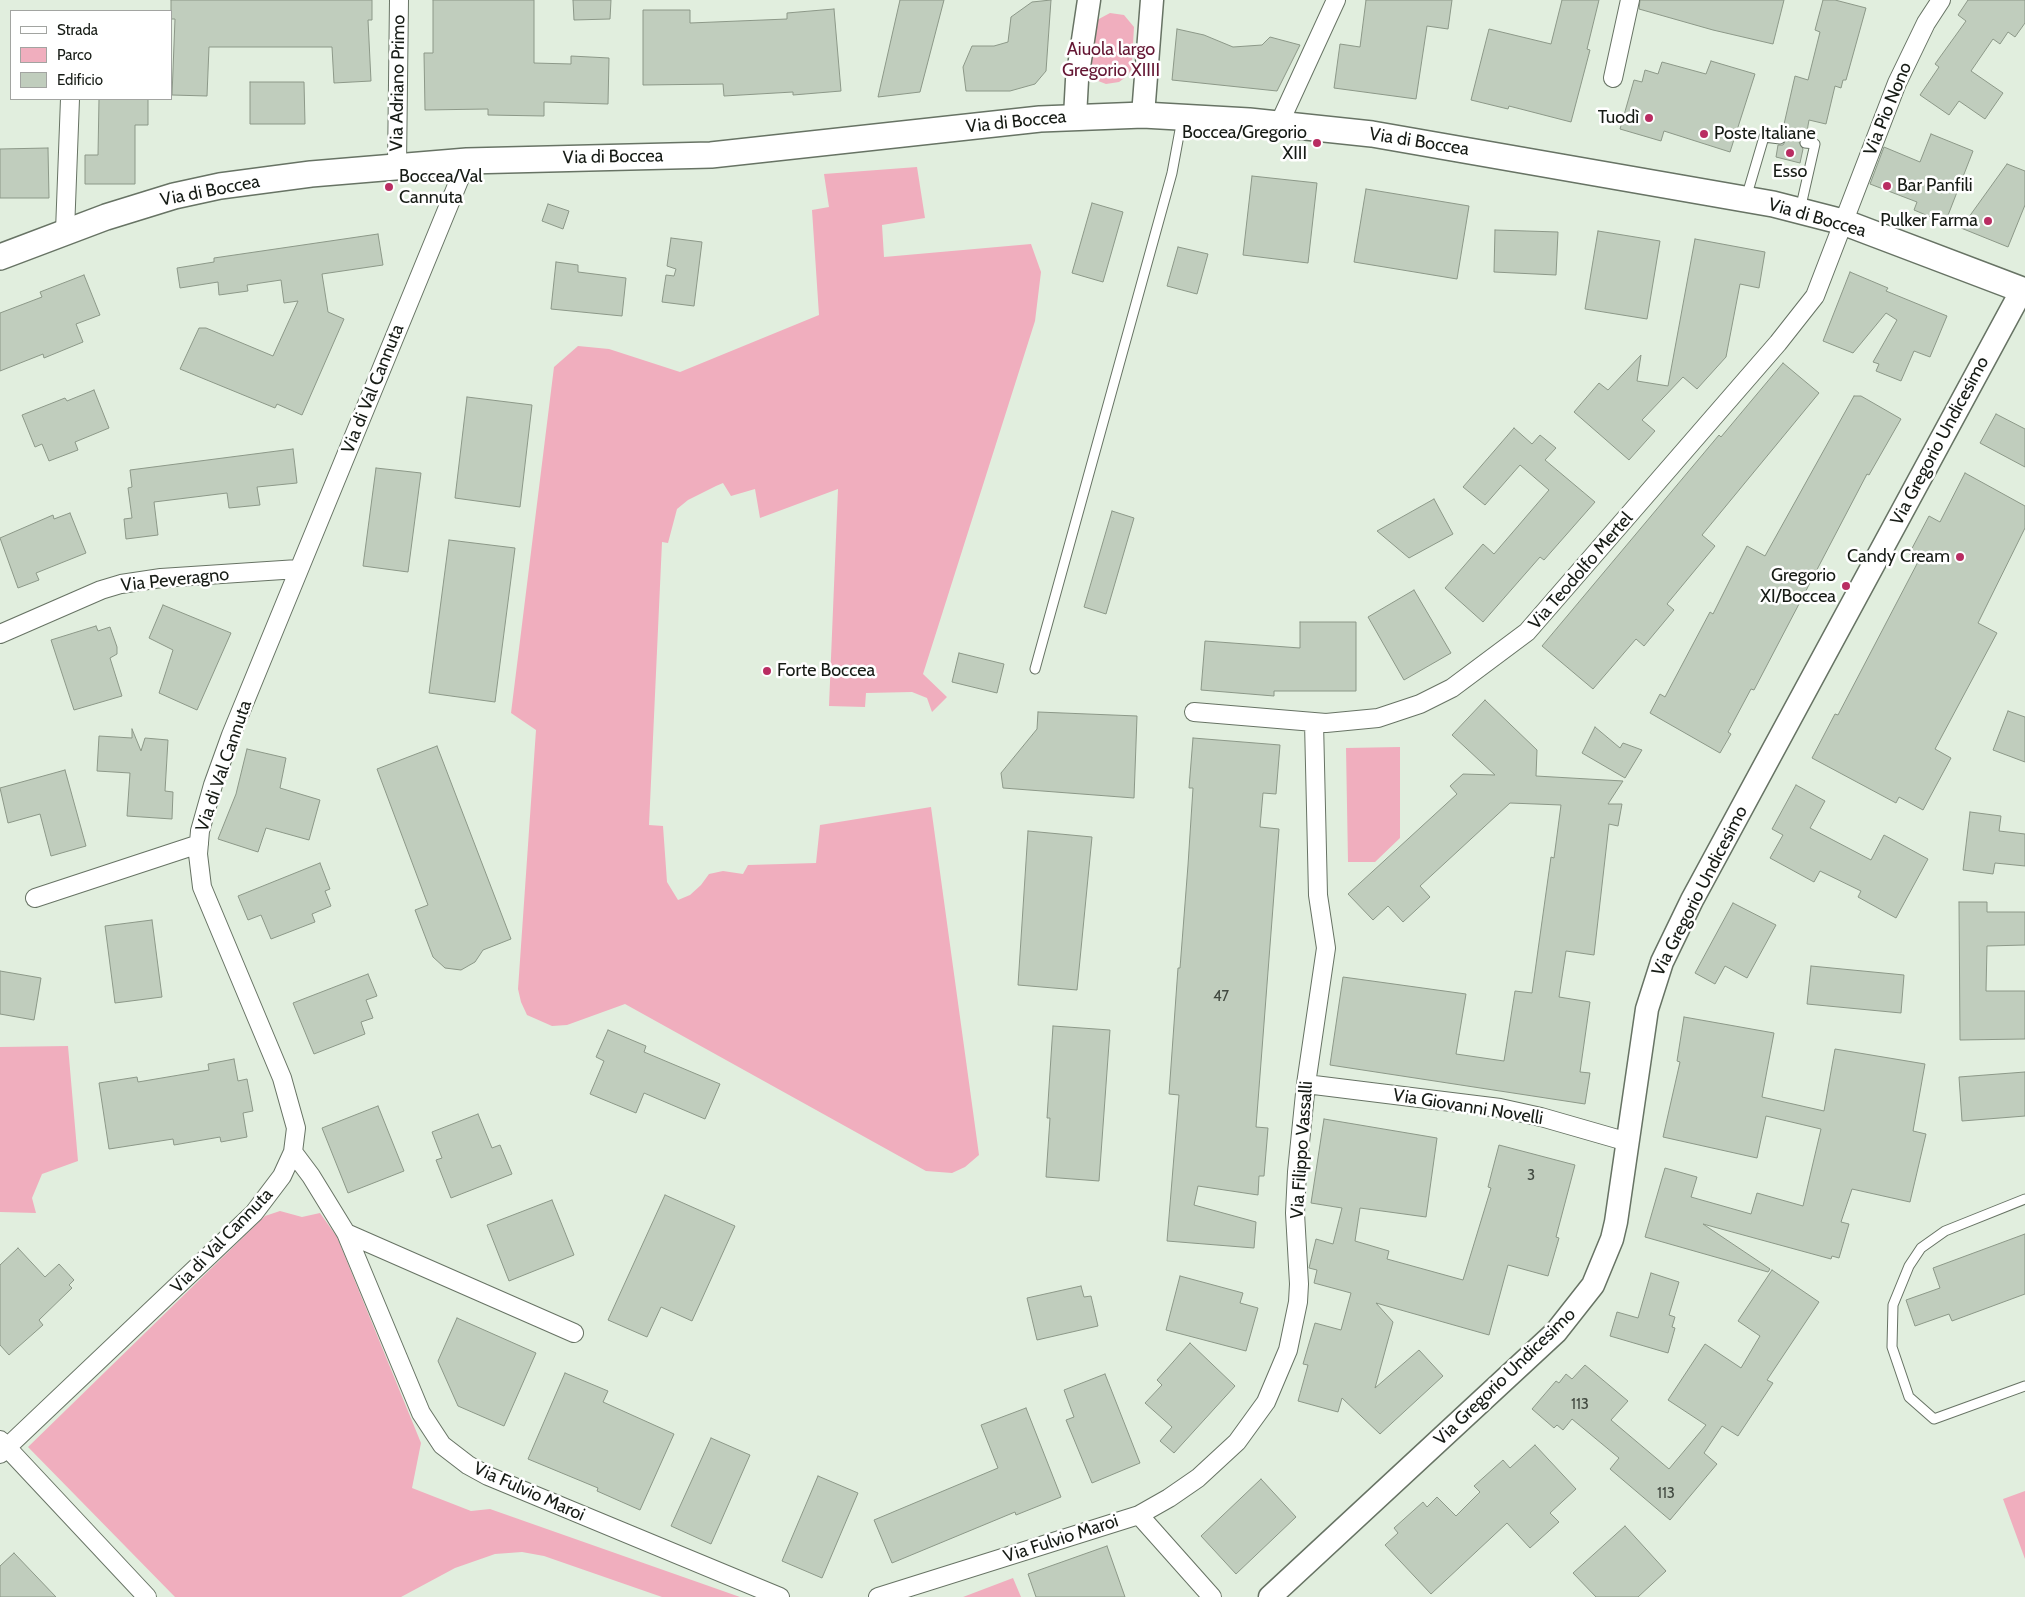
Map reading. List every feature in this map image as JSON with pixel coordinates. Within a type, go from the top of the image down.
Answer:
[{"type":"main road","name":"Via di Boccea","points":[[0,257],[65,231],[156,201],[202,190],[311,174],[467,160],[711,155],[1075,117],[1143,116],[1279,124],[1372,134],[1746,199],[1800,210],[1843,222],[2024,289]]},
{"type":"street","name":"Via Adriano Primo","points":[[397,166],[399,0]]},
{"type":"street","points":[[1075,117],[1077,80],[1089,0]]},
{"type":"street","points":[[1143,116],[1152,0]]},
{"type":"street","points":[[1279,124],[1336,0]]},
{"type":"street","points":[[1613,78],[1630,0]]},
{"type":"street","name":"Via Pio Nono","points":[[1843,222],[1898,83],[1922,30],[1940,0]]},
{"type":"street","points":[[65,231],[70,100]]},
{"type":"street","name":"Via di Val Cannuta","points":[[2,1447],[254,1212],[282,1176],[293,1152],[296,1128],[292,1108],[282,1078],[205,897],[200,877],[198,844],[203,819],[225,753],[298,569],[467,160]]},
{"type":"street","name":"Via Teodolfo Mertel","points":[[1194,712],[1314,722],[1363,721],[1391,715],[1420,704],[1467,679],[1527,632],[1606,544],[1806,308],[1815,296],[1843,222]]},
{"type":"street","name":"Via Gregorio Undicesimo","points":[[1270,1597],[1556,1332],[1576,1310],[1593,1285],[1612,1239],[1647,1008],[1662,962],[1692,900],[2024,289]]},
{"type":"street","name":"Via Peveragno","points":[[0,634],[101,590],[121,584],[161,578],[298,569]]},
{"type":"street","name":"Via Filippo Vassalli","points":[[1138,1515],[1185,1488],[1218,1461],[1257,1417],[1280,1372],[1288,1350],[1298,1302],[1299,1284],[1295,1213],[1296,1172],[1306,1084],[1326,948],[1318,895],[1314,722]]},
{"type":"street","points":[[35,898],[198,844]]},
{"type":"street","name":"Via Giovanni Novelli","points":[[1306,1084],[1500,1108],[1536,1116],[1628,1142]]},
{"type":"street","name":"Via Fulvio Maroi","points":[[293,1152],[305,1167],[346,1233],[425,1421],[435,1436],[452,1454],[468,1465],[494,1478],[780,1597]]},
{"type":"street","points":[[346,1233],[574,1333]]},
{"type":"street","points":[[2,1447],[147,1597]]},
{"type":"street","name":"Via Fulvio Maroi","points":[[878,1597],[1138,1515],[1212,1597]]},
{"type":"lane","points":[[1035,669],[1172,173],[1183,117]]},
{"type":"lane","points":[[1746,199],[1764,137],[1780,139]]},
{"type":"lane","points":[[1800,210],[1815,144],[1805,143]]},
{"type":"lane","points":[[2025,1199],[1945,1231],[1921,1248],[1909,1266],[1893,1304],[1892,1347],[1909,1397],[1934,1419],[2025,1386]]},
{"type":"green space","name":"Aiuola largo Gregorio XIIII","points":[[1110,13],[1124,15],[1134,27],[1131,70],[1119,82],[1106,84],[1093,79],[1090,70],[1097,20]]},
{"type":"green space","points":[[917,167],[925,218],[882,225],[884,257],[1031,244],[1041,272],[1035,321],[923,674],[947,697],[932,712],[927,698],[912,692],[866,693],[865,707],[829,706],[838,489],[760,518],[755,489],[731,496],[723,483],[716,486],[688,500],[677,509],[668,543],[662,542],[649,825],[663,826],[667,882],[678,900],[690,895],[709,874],[723,871],[743,874],[748,865],[816,863],[820,825],[931,807],[979,1155],[965,1167],[952,1173],[926,1171],[625,1004],[567,1025],[552,1026],[527,1015],[518,989],[536,730],[511,713],[554,367],[578,346],[609,349],[680,372],[819,315],[812,210],[829,207],[824,174]]},
{"type":"green space","points":[[1400,747],[1400,838],[1375,862],[1348,862],[1346,748]]},
{"type":"green space","points":[[68,1046],[78,1161],[42,1174],[32,1198],[36,1213],[0,1212],[0,1047]]},
{"type":"green space","points":[[280,1211],[302,1217],[320,1213],[337,1237],[421,1443],[412,1488],[471,1511],[490,1509],[740,1597],[662,1597],[544,1556],[522,1552],[495,1554],[455,1568],[401,1597],[175,1597],[28,1447],[265,1216]]},
{"type":"green space","points":[[2025,1491],[2025,1559],[2003,1499]]},
{"type":"green space","points":[[1013,1578],[1021,1597],[963,1597]]},
{"type":"building","points":[[171,0],[372,0],[372,20],[368,20],[371,81],[334,83],[332,47],[209,47],[207,96],[172,95],[175,19],[172,19]]},
{"type":"building","points":[[433,0],[534,0],[534,63],[571,64],[571,56],[609,58],[608,104],[544,102],[544,116],[488,115],[488,109],[425,110],[424,53],[433,53]]},
{"type":"building","points":[[573,0],[611,0],[610,19],[574,20]]},
{"type":"building","points":[[900,0],[944,0],[920,92],[878,97]]},
{"type":"building","points":[[1051,0],[1046,71],[1035,84],[1010,91],[966,91],[963,67],[972,46],[994,46],[1008,42],[1011,17],[1032,2]]},
{"type":"building","points":[[1366,0],[1452,0],[1448,29],[1427,26],[1416,99],[1334,88],[1340,44],[1360,47]]},
{"type":"building","points":[[1562,0],[1599,0],[1587,49],[1590,50],[1571,122],[1509,106],[1508,109],[1471,100],[1489,29],[1551,44]]},
{"type":"building","points":[[1640,0],[1784,0],[1773,44],[1713,30],[1639,9]]},
{"type":"building","points":[[1823,0],[1835,0],[1866,8],[1846,80],[1843,80],[1841,88],[1835,86],[1826,124],[1809,120],[1806,137],[1799,142],[1803,149],[1800,163],[1776,157],[1778,145],[1783,145],[1786,140],[1782,133],[1795,76],[1808,80],[1820,32],[1815,30]]},
{"type":"building","points":[[1968,0],[2025,0],[2025,23],[2015,37],[2008,32],[2000,44],[1993,39],[1971,71],[2003,93],[1985,119],[1959,101],[1949,115],[1920,95],[1939,67],[1935,64],[1966,21],[1958,15]]},
{"type":"building","points":[[834,9],[841,91],[793,95],[793,92],[724,96],[723,84],[643,85],[643,10],[690,10],[690,23],[787,19],[787,13]]},
{"type":"building","points":[[1177,29],[1204,35],[1233,47],[1262,45],[1270,37],[1300,45],[1277,91],[1172,80]]},
{"type":"building","points":[[1711,61],[1755,74],[1730,152],[1664,131],[1661,141],[1620,129],[1634,80],[1642,82],[1645,70],[1658,74],[1662,62],[1706,74]]},
{"type":"building","points":[[250,82],[304,82],[305,124],[250,124]]},
{"type":"building","points":[[99,100],[148,100],[148,125],[135,125],[135,184],[85,184],[85,155],[98,155]]},
{"type":"building","points":[[1931,134],[1973,151],[1945,223],[1914,210],[1917,202],[1870,184],[1884,147],[1920,162]]},
{"type":"building","points":[[48,148],[49,198],[0,198],[0,149]]},
{"type":"building","points":[[2007,164],[2025,171],[2025,205],[2008,247],[1961,228]]},
{"type":"building","points":[[1252,176],[1317,183],[1308,263],[1243,255]]},
{"type":"building","points":[[1366,189],[1469,206],[1457,279],[1354,262]]},
{"type":"building","points":[[1092,203],[1123,212],[1103,282],[1072,273]]},
{"type":"building","points":[[548,204],[569,211],[563,229],[542,221]]},
{"type":"building","points":[[1495,230],[1558,232],[1556,275],[1494,272]]},
{"type":"building","points":[[1598,231],[1660,241],[1647,319],[1585,309]]},
{"type":"building","points":[[378,234],[383,265],[322,274],[328,312],[344,319],[302,415],[277,404],[275,408],[180,369],[199,328],[206,328],[273,356],[298,301],[284,303],[281,280],[247,285],[248,291],[219,295],[218,282],[180,288],[177,268],[214,262],[214,258]]},
{"type":"building","points":[[671,238],[702,242],[694,306],[662,302],[666,275],[674,276],[676,269],[667,266]]},
{"type":"building","points":[[1695,239],[1765,252],[1759,288],[1740,284],[1726,357],[1697,389],[1683,377],[1642,420],[1655,431],[1629,460],[1574,412],[1599,383],[1608,390],[1641,355],[1637,381],[1668,386]]},
{"type":"building","points":[[1178,247],[1208,254],[1197,294],[1167,286]]},
{"type":"building","points":[[556,262],[578,265],[578,272],[626,278],[622,316],[551,309]]},
{"type":"building","points":[[1850,272],[1888,288],[1886,291],[1947,316],[1930,357],[1914,351],[1901,381],[1876,371],[1879,364],[1873,362],[1897,320],[1886,313],[1853,353],[1823,341]]},
{"type":"building","points":[[84,275],[100,315],[76,324],[83,342],[44,358],[43,354],[0,371],[0,313],[42,297],[40,292]]},
{"type":"building","points":[[1783,363],[1819,393],[1702,535],[1715,546],[1667,604],[1674,610],[1644,646],[1636,639],[1593,689],[1542,646],[1719,435],[1721,437]]},
{"type":"building","points":[[94,390],[109,428],[75,442],[78,450],[49,461],[42,444],[35,447],[22,415],[65,398],[67,401]]},
{"type":"building","points":[[1854,396],[1861,396],[1901,419],[1869,475],[1867,474],[1754,690],[1751,689],[1728,732],[1731,734],[1720,753],[1650,713],[1660,694],[1665,697],[1710,612],[1713,614],[1747,546],[1765,556]]},
{"type":"building","points":[[467,397],[532,405],[520,507],[455,498]]},
{"type":"building","points":[[1996,414],[2025,429],[2025,467],[1980,443]]},
{"type":"building","points":[[1514,428],[1532,444],[1540,435],[1556,448],[1545,460],[1595,502],[1544,560],[1540,557],[1483,622],[1445,588],[1483,544],[1494,554],[1549,490],[1520,465],[1485,505],[1463,487]]},
{"type":"building","points":[[293,449],[297,483],[257,487],[260,505],[229,508],[227,493],[154,502],[158,535],[126,539],[124,519],[132,518],[128,488],[132,487],[130,470]]},
{"type":"building","points":[[376,468],[421,473],[408,572],[363,566]]},
{"type":"building","points":[[1965,473],[2025,506],[2025,528],[1978,623],[1997,633],[1935,749],[1951,758],[1923,810],[1899,797],[1896,803],[1812,758],[1835,714],[1838,715],[1919,560],[1909,554],[1929,516],[1940,522]]},
{"type":"building","points":[[1434,499],[1453,534],[1409,558],[1377,531]]},
{"type":"building","points":[[1112,511],[1134,518],[1106,614],[1084,607]]},
{"type":"building","points":[[70,513],[86,553],[36,573],[39,580],[18,588],[0,538],[53,515],[54,519]]},
{"type":"building","points":[[449,540],[515,548],[495,702],[429,693]]},
{"type":"building","points":[[1414,590],[1451,653],[1404,680],[1368,617]]},
{"type":"building","points":[[163,605],[231,633],[197,710],[159,693],[173,650],[149,638]]},
{"type":"building","points":[[1300,622],[1356,622],[1356,691],[1274,691],[1274,696],[1201,690],[1205,641],[1300,648]]},
{"type":"building","points":[[96,626],[98,631],[110,627],[117,647],[117,654],[110,658],[122,696],[74,710],[51,640]]},
{"type":"building","points":[[959,653],[1004,664],[997,693],[952,682]]},
{"type":"building","points":[[1485,700],[1537,750],[1536,776],[1623,781],[1608,804],[1622,804],[1618,826],[1609,824],[1594,955],[1566,951],[1559,997],[1590,1002],[1580,1072],[1590,1073],[1585,1104],[1330,1065],[1343,977],[1466,994],[1456,1054],[1504,1061],[1515,991],[1532,993],[1551,857],[1554,858],[1561,805],[1510,803],[1420,886],[1430,897],[1403,922],[1388,906],[1373,920],[1348,894],[1457,794],[1450,786],[1463,774],[1495,775],[1452,735]]},
{"type":"building","points":[[2008,711],[2025,717],[2025,762],[1993,750]]},
{"type":"building","points":[[1038,712],[1137,716],[1134,798],[1003,788],[1001,773],[1037,729]]},
{"type":"building","points":[[1595,727],[1620,748],[1623,743],[1642,750],[1625,778],[1582,753]]},
{"type":"building","points":[[132,729],[141,751],[145,738],[168,740],[165,791],[173,792],[172,819],[127,816],[130,773],[97,771],[99,736],[132,738]]},
{"type":"building","points":[[1193,738],[1280,745],[1276,794],[1263,793],[1260,827],[1279,829],[1256,1127],[1268,1128],[1264,1176],[1259,1176],[1258,1195],[1198,1186],[1194,1205],[1256,1222],[1254,1248],[1167,1241],[1179,1095],[1169,1094],[1188,865],[1193,788],[1189,788]]},
{"type":"building","points":[[437,746],[511,939],[483,950],[475,962],[461,970],[445,968],[433,957],[415,910],[428,905],[377,769]]},
{"type":"building","points":[[247,749],[286,758],[280,788],[320,800],[309,840],[266,828],[258,852],[218,839],[236,794]]},
{"type":"building","points":[[65,770],[86,846],[51,856],[40,814],[8,823],[0,788]]},
{"type":"building","points":[[1796,785],[1825,801],[1810,828],[1871,860],[1884,835],[1928,859],[1896,918],[1858,897],[1861,891],[1820,871],[1814,882],[1770,858],[1783,835],[1772,829]]},
{"type":"building","points":[[1970,812],[2001,816],[1999,831],[2025,834],[2025,866],[1995,863],[1993,874],[1963,870]]},
{"type":"building","points":[[1028,831],[1092,837],[1077,990],[1018,985]]},
{"type":"building","points":[[320,863],[330,889],[325,891],[331,906],[312,914],[315,922],[271,939],[261,915],[248,920],[238,896]]},
{"type":"building","points":[[1959,902],[1987,902],[1987,912],[2025,912],[2025,945],[1987,946],[1986,991],[2025,991],[2025,1039],[1960,1040]]},
{"type":"building","points":[[1733,903],[1776,925],[1747,978],[1725,966],[1715,984],[1695,973]]},
{"type":"building","points":[[152,920],[162,997],[115,1003],[105,926]]},
{"type":"building","points":[[1811,966],[1904,975],[1901,1013],[1807,1004]]},
{"type":"building","points":[[0,971],[41,978],[34,1020],[0,1014]]},
{"type":"building","points":[[368,974],[377,996],[366,1000],[373,1018],[361,1022],[365,1034],[314,1054],[293,1003]]},
{"type":"building","points":[[1684,1017],[1774,1033],[1762,1097],[1824,1111],[1835,1049],[1925,1064],[1913,1131],[1926,1134],[1910,1202],[1852,1189],[1841,1222],[1849,1224],[1839,1258],[1832,1256],[1831,1259],[1703,1224],[1770,1269],[1768,1272],[1645,1237],[1665,1168],[1697,1177],[1691,1197],[1751,1214],[1757,1193],[1803,1206],[1821,1129],[1766,1116],[1757,1158],[1663,1137],[1680,1062],[1677,1061]]},
{"type":"building","points":[[1053,1026],[1110,1030],[1099,1181],[1046,1177],[1050,1118],[1047,1118]]},
{"type":"building","points":[[608,1030],[646,1046],[644,1052],[720,1084],[705,1119],[644,1093],[636,1113],[590,1094],[604,1061],[596,1057]]},
{"type":"building","points":[[234,1059],[238,1081],[247,1079],[253,1111],[243,1113],[247,1137],[221,1142],[220,1137],[174,1145],[173,1139],[109,1149],[99,1083],[137,1077],[138,1082],[209,1070],[208,1064]]},
{"type":"building","points":[[2025,1072],[2025,1116],[1962,1121],[1959,1077]]},
{"type":"building","points":[[378,1106],[404,1171],[348,1193],[322,1128]]},
{"type":"building","points":[[478,1114],[492,1148],[500,1145],[512,1174],[451,1198],[436,1160],[442,1158],[432,1132]]},
{"type":"building","points":[[1324,1119],[1437,1138],[1426,1217],[1360,1208],[1355,1241],[1389,1251],[1387,1259],[1463,1280],[1491,1188],[1488,1187],[1499,1145],[1575,1165],[1556,1237],[1559,1238],[1548,1276],[1508,1265],[1489,1335],[1376,1303],[1393,1322],[1375,1388],[1419,1350],[1443,1376],[1380,1434],[1342,1398],[1338,1412],[1298,1401],[1308,1365],[1303,1364],[1315,1323],[1341,1330],[1351,1293],[1314,1283],[1317,1270],[1309,1268],[1316,1239],[1333,1244],[1342,1208],[1311,1203]]},
{"type":"building","points":[[665,1195],[735,1226],[692,1321],[661,1307],[647,1337],[608,1320]]},
{"type":"building","points":[[552,1200],[574,1255],[509,1281],[487,1225]]},
{"type":"building","points":[[2025,1234],[2025,1294],[1952,1321],[1949,1314],[1915,1326],[1906,1300],[1940,1288],[1933,1268]]},
{"type":"building","points":[[18,1248],[45,1277],[59,1264],[74,1280],[69,1285],[72,1288],[39,1320],[43,1325],[9,1355],[0,1345],[0,1265]]},
{"type":"building","points":[[1772,1270],[1819,1302],[1767,1380],[1773,1383],[1738,1436],[1722,1426],[1704,1453],[1717,1464],[1670,1520],[1610,1469],[1619,1458],[1572,1419],[1563,1430],[1557,1425],[1554,1428],[1532,1409],[1556,1381],[1559,1383],[1566,1374],[1572,1379],[1585,1365],[1628,1401],[1611,1420],[1669,1469],[1706,1425],[1668,1400],[1705,1344],[1741,1368],[1760,1336],[1738,1321]]},
{"type":"building","points":[[1651,1273],[1679,1282],[1669,1315],[1675,1317],[1672,1327],[1675,1328],[1668,1353],[1610,1336],[1617,1312],[1638,1318]]},
{"type":"building","points":[[1180,1276],[1243,1293],[1240,1303],[1258,1308],[1246,1351],[1166,1330]]},
{"type":"building","points":[[1081,1286],[1084,1297],[1091,1296],[1098,1326],[1037,1340],[1027,1298]]},
{"type":"building","points":[[457,1318],[536,1353],[504,1426],[458,1406],[438,1361]]},
{"type":"building","points":[[1190,1343],[1235,1386],[1174,1453],[1160,1441],[1172,1427],[1145,1403],[1162,1385],[1157,1380]]},
{"type":"building","points":[[565,1373],[608,1391],[603,1402],[674,1434],[640,1510],[597,1491],[598,1488],[528,1459]]},
{"type":"building","points":[[1105,1374],[1140,1463],[1092,1483],[1066,1420],[1074,1417],[1064,1390]]},
{"type":"building","points":[[1026,1408],[1061,1497],[1016,1515],[1015,1512],[892,1563],[874,1520],[998,1468],[981,1425]]},
{"type":"building","points":[[711,1438],[750,1455],[711,1544],[671,1526]]},
{"type":"building","points":[[1535,1445],[1576,1489],[1550,1513],[1559,1522],[1530,1548],[1507,1523],[1431,1594],[1385,1545],[1398,1533],[1394,1528],[1423,1502],[1427,1507],[1437,1497],[1456,1516],[1480,1492],[1474,1486],[1503,1460],[1510,1468]]},
{"type":"building","points":[[818,1476],[858,1493],[822,1578],[782,1561]]},
{"type":"building","points":[[1261,1479],[1296,1517],[1236,1574],[1201,1536]]},
{"type":"building","points":[[1625,1526],[1666,1571],[1638,1597],[1596,1597],[1573,1573]]},
{"type":"building","points":[[1107,1546],[1125,1597],[1036,1597],[1028,1574]]},
{"type":"building","points":[[14,1553],[56,1597],[0,1597],[0,1566]]},
{"type":"place","name":"Tuodì","points":[[1649,118]]},
{"type":"place","name":"Poste Italiane","points":[[1704,134]]},
{"type":"place","name":"Boccea/Gregorio XIII","points":[[1317,143]]},
{"type":"place","name":"Esso","points":[[1790,153]]},
{"type":"place","name":"Bar Panfili","points":[[1887,186]]},
{"type":"place","name":"Boccea/Val Cannuta","points":[[389,187]]},
{"type":"place","name":"Pulker Farma","points":[[1988,221]]},
{"type":"place","name":"Candy Cream","points":[[1960,557]]},
{"type":"place","name":"Gregorio XI/Boccea","points":[[1846,586]]},
{"type":"place","name":"Forte Boccea","points":[[767,671]]}]
